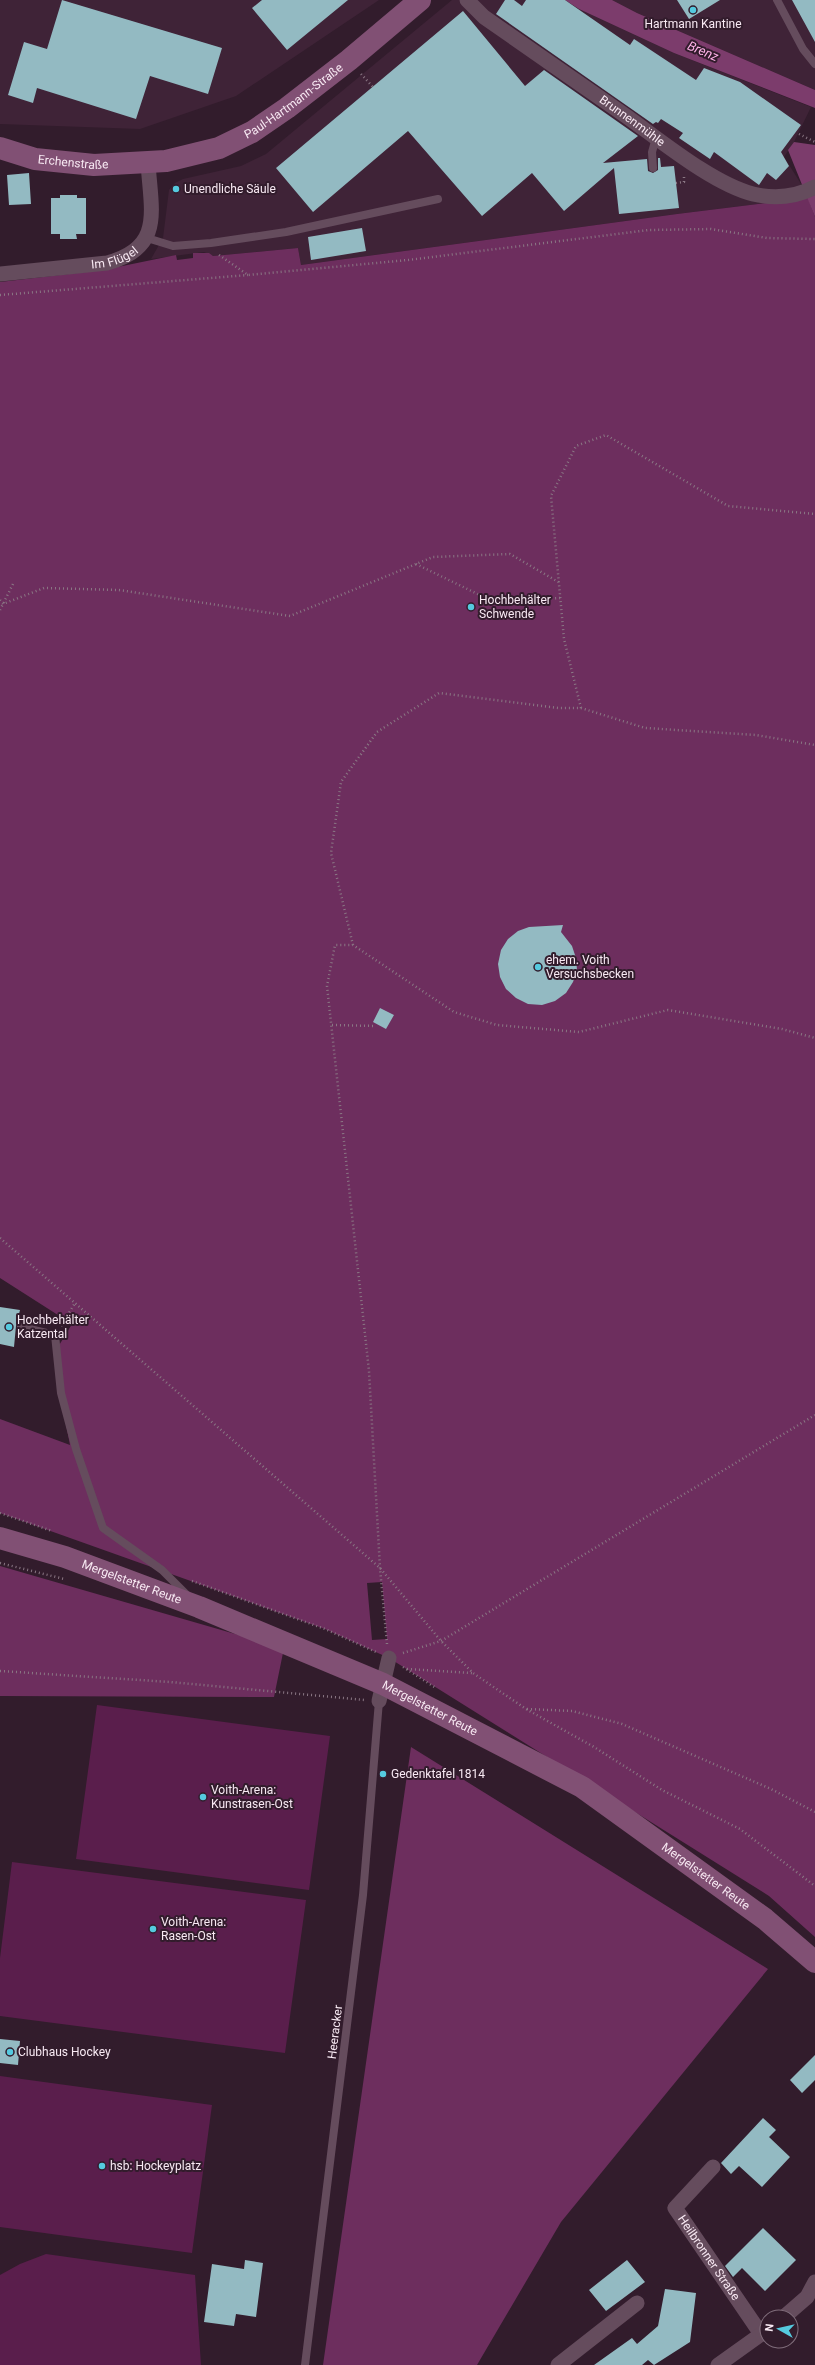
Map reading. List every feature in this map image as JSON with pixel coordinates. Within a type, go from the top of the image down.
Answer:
[{"type":"street","name":"Paul-Hartmann-Straße","points":[[148,163],[202,153],[252,132],[338,69],[420,0]]},
{"type":"street","name":"Brunnenmühle","points":[[466,0],[484,17],[683,157],[742,190],[753,194],[779,196],[810,190]]},
{"type":"street","name":"Erchenstraße","points":[[0,148],[35,159],[94,165],[148,163]]},
{"type":"street","name":"Im Flügel","points":[[0,274],[107,263],[131,255],[147,238],[151,206],[148,163]]},
{"type":"street","name":"Mergelstetter Reute","points":[[0,1538],[64,1557],[199,1607],[582,1787],[765,1920],[815,1962]]},
{"type":"street","points":[[381,1692],[389,1658]]},
{"type":"street","name":"Heilbronner Straße","points":[[713,2167],[675,2208],[759,2325]]},
{"type":"street","points":[[797,2309],[811,2300],[815,2282]]},
{"type":"street","points":[[558,2365],[637,2303]]},
{"type":"street","name":"Heilbronner Straße","points":[[718,2365],[759,2336]]},
{"type":"lane","points":[[777,0],[804,49],[815,64]]},
{"type":"lane","points":[[653,168],[652,152],[656,138]]},
{"type":"lane","points":[[147,238],[172,246],[211,243],[286,232],[438,199]]},
{"type":"lane","points":[[21,1327],[55,1335],[61,1393],[76,1449],[103,1528],[162,1570],[199,1607]]},
{"type":"lane","name":"Heeracker","points":[[305,2365],[363,1895],[381,1692]]},
{"type":"path","points":[[799,134],[815,142]]},
{"type":"path","points":[[0,295],[248,275],[408,260],[649,230],[712,229],[767,238],[815,239]]},
{"type":"path","points":[[211,243],[217,253],[248,275]]},
{"type":"path","points":[[581,708],[564,640],[551,496],[576,446],[606,435],[728,506],[815,514]]},
{"type":"path","points":[[3,604],[44,588],[119,590],[290,616],[433,557],[510,554],[560,583]]},
{"type":"path","points":[[416,564],[494,602],[561,598]]},
{"type":"path","points":[[0,610],[14,582]]},
{"type":"path","points":[[0,600],[3,604]]},
{"type":"path","points":[[353,945],[331,853],[341,782],[377,732],[439,693],[558,708],[581,708],[645,728],[756,735],[815,745]]},
{"type":"path","points":[[815,1038],[782,1029],[668,1010],[579,1032],[497,1025],[454,1012],[353,945],[335,945],[327,986],[369,1371],[380,1568],[389,1658],[441,1641],[815,1415]]},
{"type":"path","points":[[332,1025],[376,1026]]},
{"type":"path","points":[[0,1238],[380,1568],[441,1641],[473,1673],[526,1709],[594,1747],[662,1790],[740,1829],[815,1886]]},
{"type":"path","points":[[55,1335],[75,1303]]},
{"type":"path","points":[[406,1669],[473,1673]]},
{"type":"path","points":[[0,1671],[170,1682],[381,1692]]},
{"type":"path","points":[[526,1709],[572,1711],[622,1724],[771,1789],[815,1812]]},
{"type":"shaded area","points":[[0,0],[379,0],[236,96],[140,129],[0,124]]},
{"type":"shaded area","points":[[452,0],[565,0],[579,9],[674,53],[811,107],[794,142],[784,157],[803,187],[808,198],[677,214],[301,265],[298,248],[213,256],[204,252],[151,259],[163,238],[169,190],[175,183],[183,179],[241,166],[266,154]]},
{"type":"shaded area","points":[[612,0],[815,0],[815,90],[637,13]]},
{"type":"shaded area","points":[[808,198],[815,217],[815,1937],[769,1896],[389,1658],[325,1629],[0,1513],[0,1419],[70,1445],[60,1394],[55,1352],[72,1324],[0,1278],[0,282],[103,270],[176,255],[177,260],[193,258],[193,253],[209,253],[213,256],[298,248],[301,265],[677,214]],"holes":[[[382,1582],[387,1639],[372,1640],[367,1583]]]},
{"type":"shaded area","points":[[0,1566],[284,1648],[274,1697],[0,1696]]},
{"type":"shaded area","name":"Voith-Arena: Kunstrasen-Ost","points":[[97,1705],[330,1736],[309,1890],[76,1859]]},
{"type":"shaded area","points":[[411,1747],[768,1969],[561,2222],[477,2365],[323,2365]]},
{"type":"shaded area","name":"Voith-Arena: Rasen-Ost","points":[[12,1862],[306,1900],[285,2053],[0,2016],[0,1958]]},
{"type":"shaded area","name":"hsb: Hockeyplatz","points":[[0,2076],[212,2105],[192,2253],[0,2227]]},
{"type":"shaded area","points":[[46,2254],[195,2275],[201,2365],[0,2365],[0,2275],[20,2264]]},
{"type":"water","name":"Brenz","points":[[565,0],[612,0],[637,13],[815,90],[815,108],[674,53],[579,9]]},
{"type":"water","points":[[794,142],[815,145],[815,217],[788,150]]},
{"type":"building","points":[[62,0],[222,48],[208,94],[150,76],[136,119],[37,88],[33,103],[8,95],[24,42],[47,49]]},
{"type":"building","points":[[262,0],[348,0],[287,50],[252,8]]},
{"type":"building","points":[[505,0],[514,0],[522,6],[526,0],[565,0],[630,45],[634,39],[696,80],[704,68],[740,82],[801,125],[781,152],[789,166],[776,180],[767,173],[759,185],[714,152],[710,159],[679,138],[683,133],[661,119],[658,123],[656,122],[653,124],[496,14]]},
{"type":"building","name":"Hartmann Kantine","points":[[677,0],[720,0],[689,19]]},
{"type":"building","points":[[792,0],[815,0],[815,42]]},
{"type":"building","points":[[463,11],[525,86],[544,70],[638,136],[603,163],[647,159],[648,171],[653,173],[658,170],[658,158],[660,158],[661,167],[674,166],[679,208],[619,214],[614,168],[564,211],[532,173],[482,216],[408,131],[313,212],[276,168]]},
{"type":"building","points":[[29,173],[31,204],[9,205],[7,175]]},
{"type":"building","points":[[60,195],[77,195],[77,198],[86,198],[86,234],[76,234],[77,239],[60,239],[60,234],[51,234],[51,198],[60,198]]},
{"type":"building","points":[[362,228],[366,251],[311,260],[308,237]]},
{"type":"building","name":"ehem. Voith Versuchsbecken","points":[[563,925],[561,932],[572,946],[576,958],[577,970],[573,982],[566,993],[555,1001],[542,1005],[528,1004],[516,998],[506,989],[500,977],[498,964],[501,950],[508,939],[518,931],[529,927]]},
{"type":"building","points":[[380,1008],[394,1015],[386,1029],[373,1022]]},
{"type":"building","name":"Hochbehälter Katzental","points":[[0,1307],[20,1310],[16,1326],[14,1347],[0,1344]]},
{"type":"building","name":"Clubhaus Hockey","points":[[0,2039],[20,2041],[18,2065],[0,2063]]},
{"type":"building","points":[[815,2055],[815,2080],[802,2093],[790,2080]]},
{"type":"building","points":[[763,2118],[776,2130],[769,2137],[790,2157],[762,2187],[739,2166],[731,2174],[721,2163]]},
{"type":"building","points":[[763,2228],[796,2260],[765,2291],[742,2268],[733,2277],[725,2266]]},
{"type":"building","points":[[245,2260],[263,2263],[256,2317],[236,2314],[234,2326],[204,2322],[212,2264],[244,2269]]},
{"type":"building","points":[[627,2260],[645,2282],[606,2311],[589,2290]]},
{"type":"building","points":[[665,2289],[696,2293],[690,2342],[654,2365],[648,2360],[642,2365],[594,2365],[632,2338],[637,2344],[658,2326]]},
{"type":"place","name":"Hartmann Kantine","points":[[693,10]]},
{"type":"place","name":"Unendliche Säule","points":[[176,189]]},
{"type":"place","name":"Hochbehälter Schwende","points":[[471,607]]},
{"type":"place","name":"ehem. Voith Versuchsbecken","points":[[538,967]]},
{"type":"place","name":"Hochbehälter Katzental","points":[[9,1327]]},
{"type":"place","name":"Gedenktafel 1814","points":[[383,1774]]},
{"type":"place","name":"Voith-Arena: Kunstrasen-Ost","points":[[203,1797]]},
{"type":"place","name":"Voith-Arena: Rasen-Ost","points":[[153,1929]]},
{"type":"place","name":"Clubhaus Hockey","points":[[10,2052]]},
{"type":"place","name":"hsb: Hockeyplatz","points":[[102,2166]]}]
